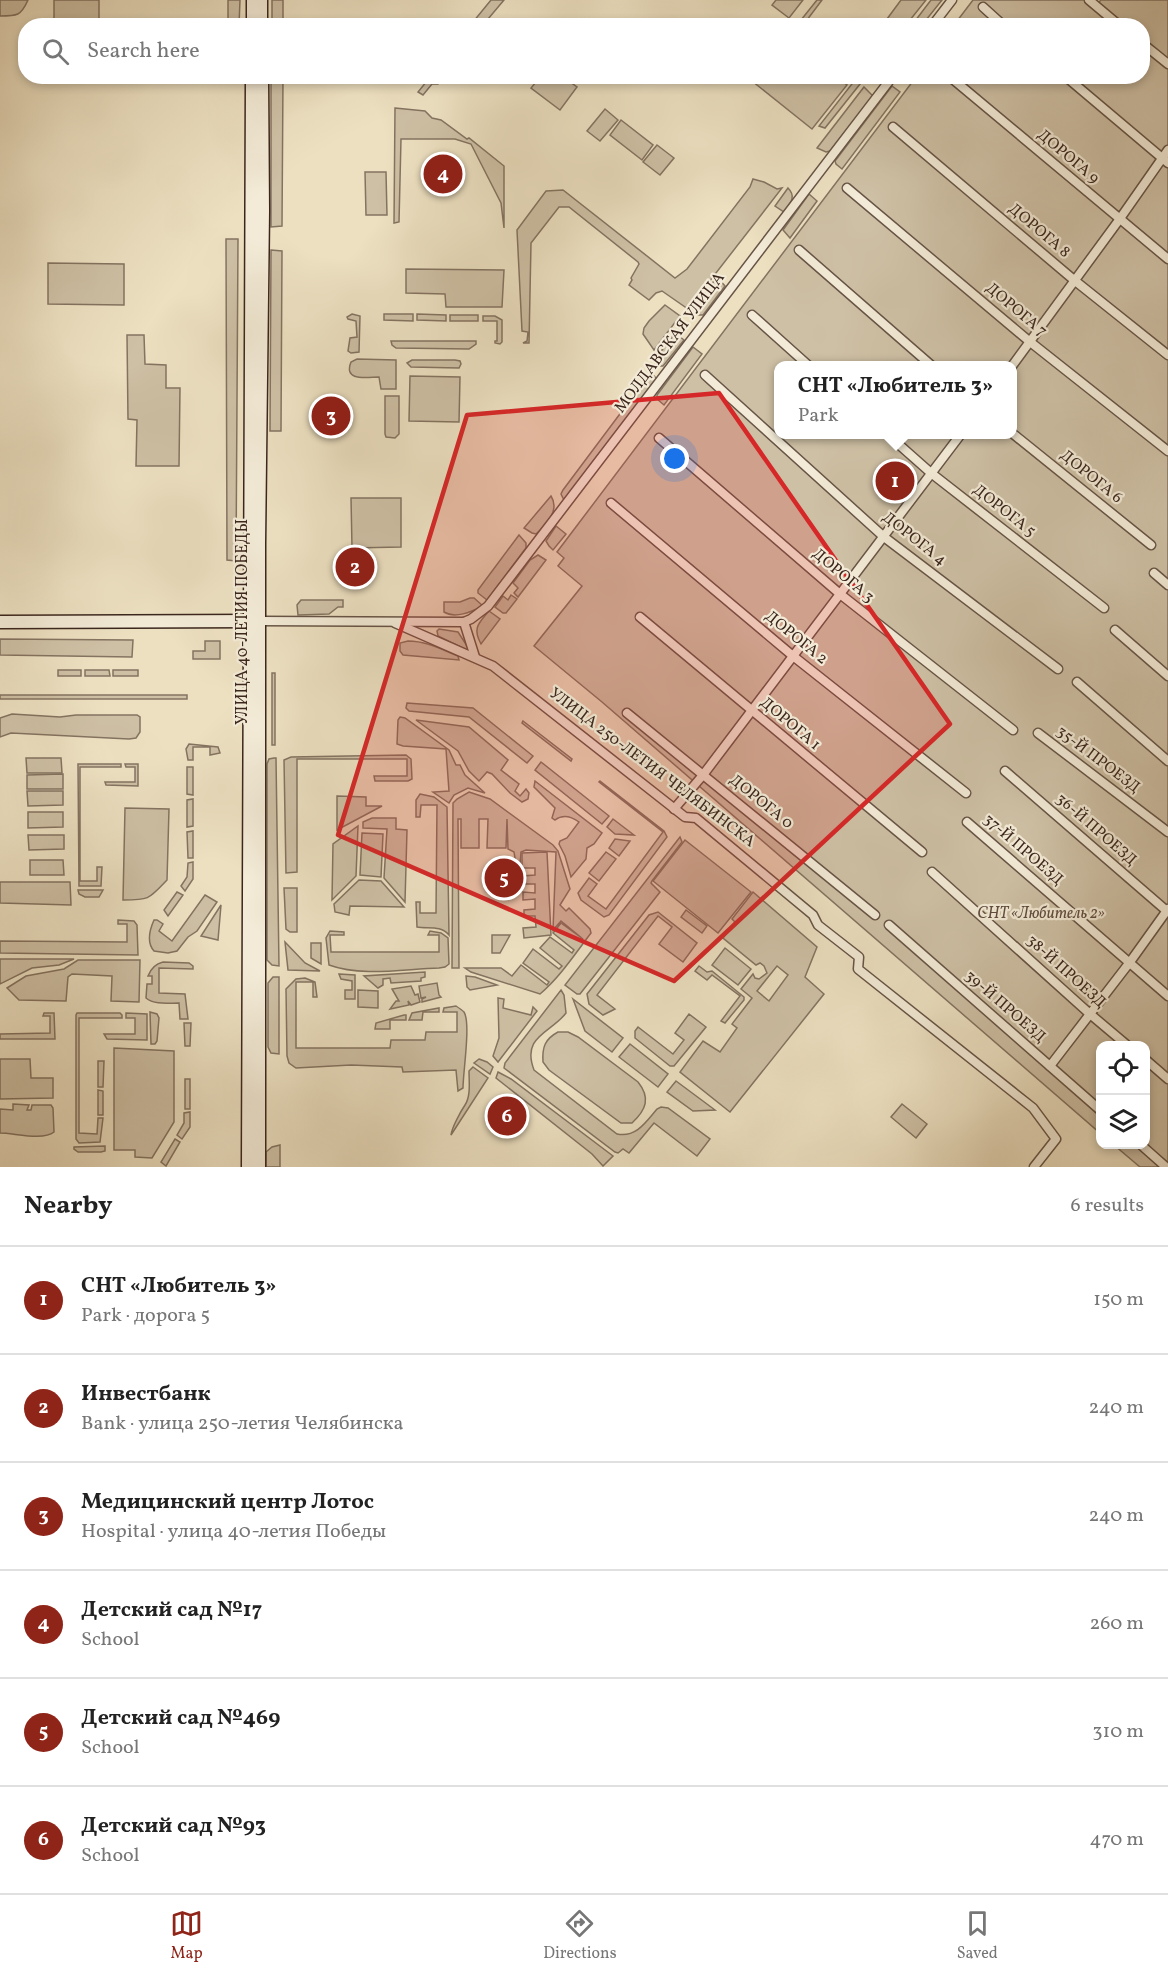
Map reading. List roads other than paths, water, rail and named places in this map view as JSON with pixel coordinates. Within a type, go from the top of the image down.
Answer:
[{"type":"street","points":[[253,0],[253,18]]},
{"type":"street","points":[[261,0],[261,18]]},
{"type":"street","points":[[938,18],[952,0]]},
{"type":"street","points":[[1089,0],[1110,18]]},
{"type":"street","points":[[982,7],[995,18]]},
{"type":"street","points":[[1150,49],[1168,64]]},
{"type":"street","name":"УЛИЦА 40-ЛЕТИЯ ПОБЕДЫ","points":[[252,84],[258,211]]},
{"type":"street","name":"УЛИЦА 40-ЛЕТИЯ ПОБЕДЫ","points":[[259,1167],[254,966],[254,621],[257,236],[262,84]]},
{"type":"street","name":"МОЛДАВСКАЯ УЛИЦА","points":[[464,622],[488,606],[887,84]]},
{"type":"street","name":"ДОРОГА 9","points":[[958,84],[1168,259]]},
{"type":"street","points":[[1075,84],[1165,160]]},
{"type":"street","name":"ДОРОГА 8","points":[[893,127],[1168,356]]},
{"type":"street","points":[[1015,361],[1165,160],[1168,150]]},
{"type":"street","name":"ДОРОГА 7","points":[[847,188],[1029,341],[1168,452]]},
{"type":"street","points":[[799,250],[926,361]]},
{"type":"street","points":[[752,315],[803,361]]},
{"type":"street","name":"ДОРОГА 4","points":[[705,375],[774,437]]},
{"type":"street","name":"ДОРОГА 6","points":[[1017,437],[1151,545]]},
{"type":"street","name":"ДОРОГА 3","points":[[659,438],[840,594],[1013,730]]},
{"type":"street","name":"ДОРОГА 4","points":[[776,439],[885,537],[1058,669]]},
{"type":"street","name":"ДОРОГА 5","points":[[892,439],[931,473],[1104,608]]},
{"type":"street","points":[[674,808],[703,775],[958,439]]},
{"type":"street","name":"ДОРОГА 2","points":[[611,503],[793,656],[966,793]]},
{"type":"street","points":[[1154,573],[1168,585]]},
{"type":"street","name":"ДОРОГА 1","points":[[640,617],[922,852]]},
{"type":"street","name":"УЛИЦА 250-ЛЕТИЯ ЧЕЛЯБИНСКА","points":[[390,621],[492,666],[685,817],[696,818],[813,915],[818,925],[859,957],[858,969],[1034,1108],[1056,1139],[1034,1167]]},
{"type":"street","name":"УЛИЦА 250-ЛЕТИЯ ЧЕЛЯБИНСКА","points":[[0,622],[464,622]]},
{"type":"street","points":[[464,622],[475,657]]},
{"type":"street","points":[[1115,630],[1168,676]]},
{"type":"street","points":[[1077,682],[1168,761]]},
{"type":"street","name":"ДОРОГА 0","points":[[627,713],[875,915]]},
{"type":"street","name":"35-Й ПРОЕЗД","points":[[1038,733],[1168,832]]},
{"type":"street","name":"36-Й ПРОЕЗД","points":[[1005,771],[1168,910]]},
{"type":"street","name":"37-Й ПРОЕЗД","points":[[968,822],[1168,996]]},
{"type":"street","name":"38-Й ПРОЕЗД","points":[[932,872],[1122,1041]]},
{"type":"street","points":[[1050,1066],[1168,910]]},
{"type":"street","name":"39-Й ПРОЕЗД","points":[[889,925],[1096,1106]]},
{"type":"street","name":"УЛИЦА 40-ЛЕТИЯ ПОБЕДЫ","points":[[249,1167],[254,966]]},
{"type":"street","points":[[1150,1063],[1168,1079]]},
{"type":"street","points":[[1146,1149],[1166,1167]]},
{"type":"place","name":"Детский сад №17","points":[[443,174]]},
{"type":"place","name":"Медицинский центр Лотос","points":[[331,416]]},
{"type":"place","name":"СНТ «Любитель 3»","points":[[895,481]]},
{"type":"place","name":"Инвестбанк","points":[[355,567]]},
{"type":"place","name":"Детский сад №469","points":[[504,878]]},
{"type":"place","name":"Детский сад №93","points":[[507,1116]]},
{"type":"park label","name":"СНТ «Любитель 2»","points":[[1041,914]]}]
